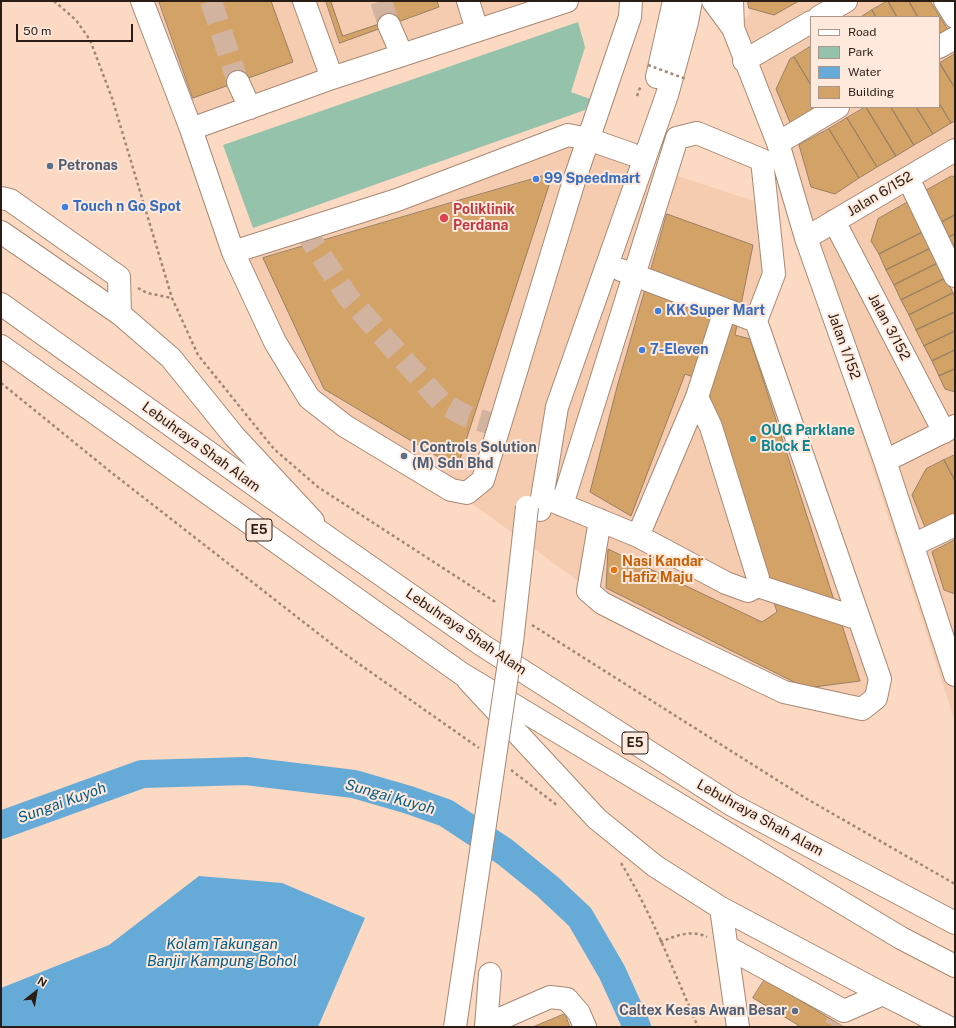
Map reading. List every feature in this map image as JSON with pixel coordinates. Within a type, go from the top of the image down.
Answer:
[{"type":"main road","points":[[142,1],[191,129],[233,252],[276,342],[308,398],[345,426],[451,490],[467,493],[483,480],[574,181],[630,17],[631,1]]},
{"type":"main road","points":[[304,1],[332,78]]},
{"type":"main road","points":[[468,1],[477,30]]},
{"type":"main road","points":[[191,129],[332,78],[567,1]]},
{"type":"main road","points":[[601,261],[631,154],[654,89],[671,20],[674,1]]},
{"type":"main road","points":[[479,1026],[524,648],[545,401],[667,95],[687,22],[691,1]]},
{"type":"main road","name":"Jalan 1/152","points":[[712,1],[731,12],[744,61],[778,143],[806,238],[914,545],[949,634],[955,675]]},
{"type":"main road","points":[[821,16],[846,1]]},
{"type":"main road","points":[[945,1],[955,17]]},
{"type":"main road","points":[[744,61],[810,23]]},
{"type":"main road","points":[[389,25],[402,55]]},
{"type":"main road","points":[[940,46],[955,38]]},
{"type":"main road","points":[[238,82],[250,108]]},
{"type":"main road","points":[[778,143],[836,108]]},
{"type":"main road","points":[[562,505],[677,138],[697,133],[762,160],[774,274],[756,322],[880,679],[876,698],[862,709],[784,692],[602,603],[588,591],[600,520]]},
{"type":"main road","points":[[233,252],[396,200],[568,135],[588,139],[631,154]]},
{"type":"main road","name":"Jalan 6/152","points":[[806,238],[955,150]]},
{"type":"main road","points":[[908,178],[955,276]]},
{"type":"main road","points":[[1,198],[10,200],[119,277],[120,314]]},
{"type":"main road","name":"Jalan 3/152","points":[[834,221],[950,429]]},
{"type":"main road","points":[[1,232],[120,314],[171,358],[234,436],[330,539]]},
{"type":"main road","points":[[601,261],[756,322]]},
{"type":"main road","name":"Lebuhraya Shah Alam","points":[[1,304],[330,539],[482,644],[732,805],[955,923]]},
{"type":"main road","points":[[638,536],[697,398],[725,310]]},
{"type":"main road","name":"Lebuhraya Shah Alam","points":[[1,346],[462,674],[901,938],[955,966]]},
{"type":"main road","points":[[697,398],[711,427],[758,578],[758,586]]},
{"type":"main road","points":[[885,461],[950,429]]},
{"type":"main road","points":[[536,505],[562,505],[600,520],[638,536],[726,583],[748,591],[758,586],[859,619]]},
{"type":"main road","points":[[455,1027],[512,642],[536,505]]},
{"type":"main road","points":[[914,545],[955,525]]},
{"type":"main road","points":[[462,674],[597,820],[655,866],[721,908],[948,1027]]},
{"type":"main road","points":[[721,908],[738,1027]]},
{"type":"main road","points":[[727,947],[841,1017],[883,994]]},
{"type":"main road","points":[[479,1026],[490,974]]},
{"type":"main road","points":[[479,1026],[550,997],[567,999],[579,1013],[585,1027]]},
{"type":"path","points":[[648,65],[686,79]]},
{"type":"path","points":[[119,277],[147,293],[172,298]]},
{"type":"path","points":[[1,383],[112,473],[342,652],[485,752]]},
{"type":"path","points":[[556,641],[807,799],[955,884]]},
{"type":"path","points":[[505,766],[560,808]]},
{"type":"path","points":[[620,862],[631,880],[698,1027]]},
{"type":"path","points":[[660,942],[685,933],[700,934],[727,947]]},
{"type":"shaded area","points":[[146,1],[556,1],[193,125]]},
{"type":"shaded area","points":[[746,1],[955,1],[955,722],[768,146],[724,40],[750,14]]},
{"type":"shaded area","points":[[567,139],[763,204],[770,275],[752,323],[876,680],[861,705],[784,689],[604,600],[451,488],[313,395],[238,254]]},
{"type":"green space","points":[[578,22],[585,47],[571,92],[590,99],[585,110],[253,228],[223,145]]},
{"type":"water","name":"Kolam Takungan Banjir Kampung Bohol","points":[[199,876],[282,883],[365,918],[318,1027],[1,1027],[1,988],[109,945]]},
{"type":"building","points":[[159,1],[271,1],[293,62],[193,98]]},
{"type":"building","points":[[326,1],[437,1],[439,7],[340,43]]},
{"type":"building","points":[[331,1],[381,1],[388,21],[343,36]]},
{"type":"building","points":[[748,1],[799,1],[774,15],[749,8]]},
{"type":"building","points":[[888,1],[909,1],[917,16],[896,16]]},
{"type":"building","points":[[888,1],[896,16],[875,16],[872,10]]},
{"type":"building","points":[[909,1],[930,1],[939,16],[917,16]]},
{"type":"building","points":[[872,10],[875,16],[863,16]]},
{"type":"building","points":[[940,17],[950,33],[940,39]]},
{"type":"building","points":[[810,47],[810,83],[794,57]]},
{"type":"building","points":[[955,54],[955,88],[940,63]]},
{"type":"building","points":[[794,57],[810,83],[810,108],[822,108],[792,127],[776,89],[790,59]]},
{"type":"building","points":[[940,65],[955,88],[955,121],[951,123],[940,105]]},
{"type":"building","points":[[940,105],[951,123],[933,134],[917,108],[940,108]]},
{"type":"building","points":[[867,108],[892,108],[914,145],[896,156]]},
{"type":"building","points":[[867,108],[896,156],[877,167],[847,118]]},
{"type":"building","points":[[892,108],[917,108],[933,134],[914,145]]},
{"type":"building","points":[[847,118],[877,167],[859,178],[829,129]]},
{"type":"building","points":[[829,129],[859,178],[835,194],[811,187],[799,145]]},
{"type":"building","points":[[553,173],[457,468],[324,389],[263,258]]},
{"type":"building","points":[[952,176],[955,177],[955,215],[936,225],[920,194]]},
{"type":"building","points":[[908,202],[923,232],[879,254],[871,241],[878,219]]},
{"type":"building","name":"OUG Parklane Block E","points":[[667,214],[753,245],[735,335],[750,339],[860,681],[806,688],[606,588],[608,549],[762,622],[777,612],[705,381],[685,374],[631,516],[590,492],[617,387]]},
{"type":"building","points":[[955,215],[955,234],[943,240],[936,225]]},
{"type":"building","points":[[923,232],[931,248],[886,270],[879,254]]},
{"type":"building","points":[[955,234],[955,253],[943,240]]},
{"type":"building","points":[[931,248],[938,263],[894,285],[886,270]]},
{"type":"building","points":[[938,263],[946,278],[901,300],[894,285]]},
{"type":"building","points":[[946,278],[953,293],[909,315],[901,300]]},
{"type":"building","points":[[953,293],[955,297],[955,312],[916,330],[909,315]]},
{"type":"building","points":[[955,312],[955,331],[924,346],[916,330]]},
{"type":"building","points":[[955,331],[955,350],[932,361],[924,346]]},
{"type":"building","points":[[955,350],[955,369],[939,376],[932,361]]},
{"type":"building","points":[[955,369],[955,392],[945,389],[939,376]]},
{"type":"building","points":[[955,455],[955,481],[944,460]]},
{"type":"building","points":[[944,460],[955,481],[955,518],[927,532],[912,495],[926,469]]},
{"type":"building","points":[[955,540],[955,594],[944,590],[932,552]]},
{"type":"building","name":"Caltex Kesas Awan Besar","points":[[765,979],[844,1027],[797,1027],[798,1025],[753,998]]},
{"type":"building","points":[[565,1014],[570,1027],[533,1027]]},
{"type":"waterway","name":"Sungai Kuyoh","points":[[1,825],[142,774],[246,771],[354,784],[409,800],[446,813],[505,852],[548,887],[580,917],[612,972],[637,1027]]},
{"type":"tunnel","points":[[211,1],[238,82]]},
{"type":"tunnel","points":[[381,1],[389,25]]},
{"type":"tunnel","points":[[304,229],[348,297],[442,403],[468,417],[500,426]]},
{"type":"tunnel","points":[[835,1027],[837,1023]]},
{"type":"place","name":"Petronas","points":[[50,166]]},
{"type":"place","name":"99 Speedmart","points":[[536,179]]},
{"type":"place","name":"Touch n Go Spot","points":[[65,207]]},
{"type":"place","name":"Poliklinik Perdana","points":[[444,218]]},
{"type":"place","name":"KK Super Mart","points":[[658,311]]},
{"type":"place","name":"7-Eleven","points":[[642,350]]},
{"type":"place","name":"OUG Parklane Block E","points":[[753,439]]},
{"type":"place","name":"I Controls Solution (M) Sdn Bhd","points":[[404,456]]},
{"type":"place","name":"Nasi Kandar Hafiz Maju","points":[[614,570]]},
{"type":"place","name":"Caltex Kesas Awan Besar","points":[[795,1011]]}]
